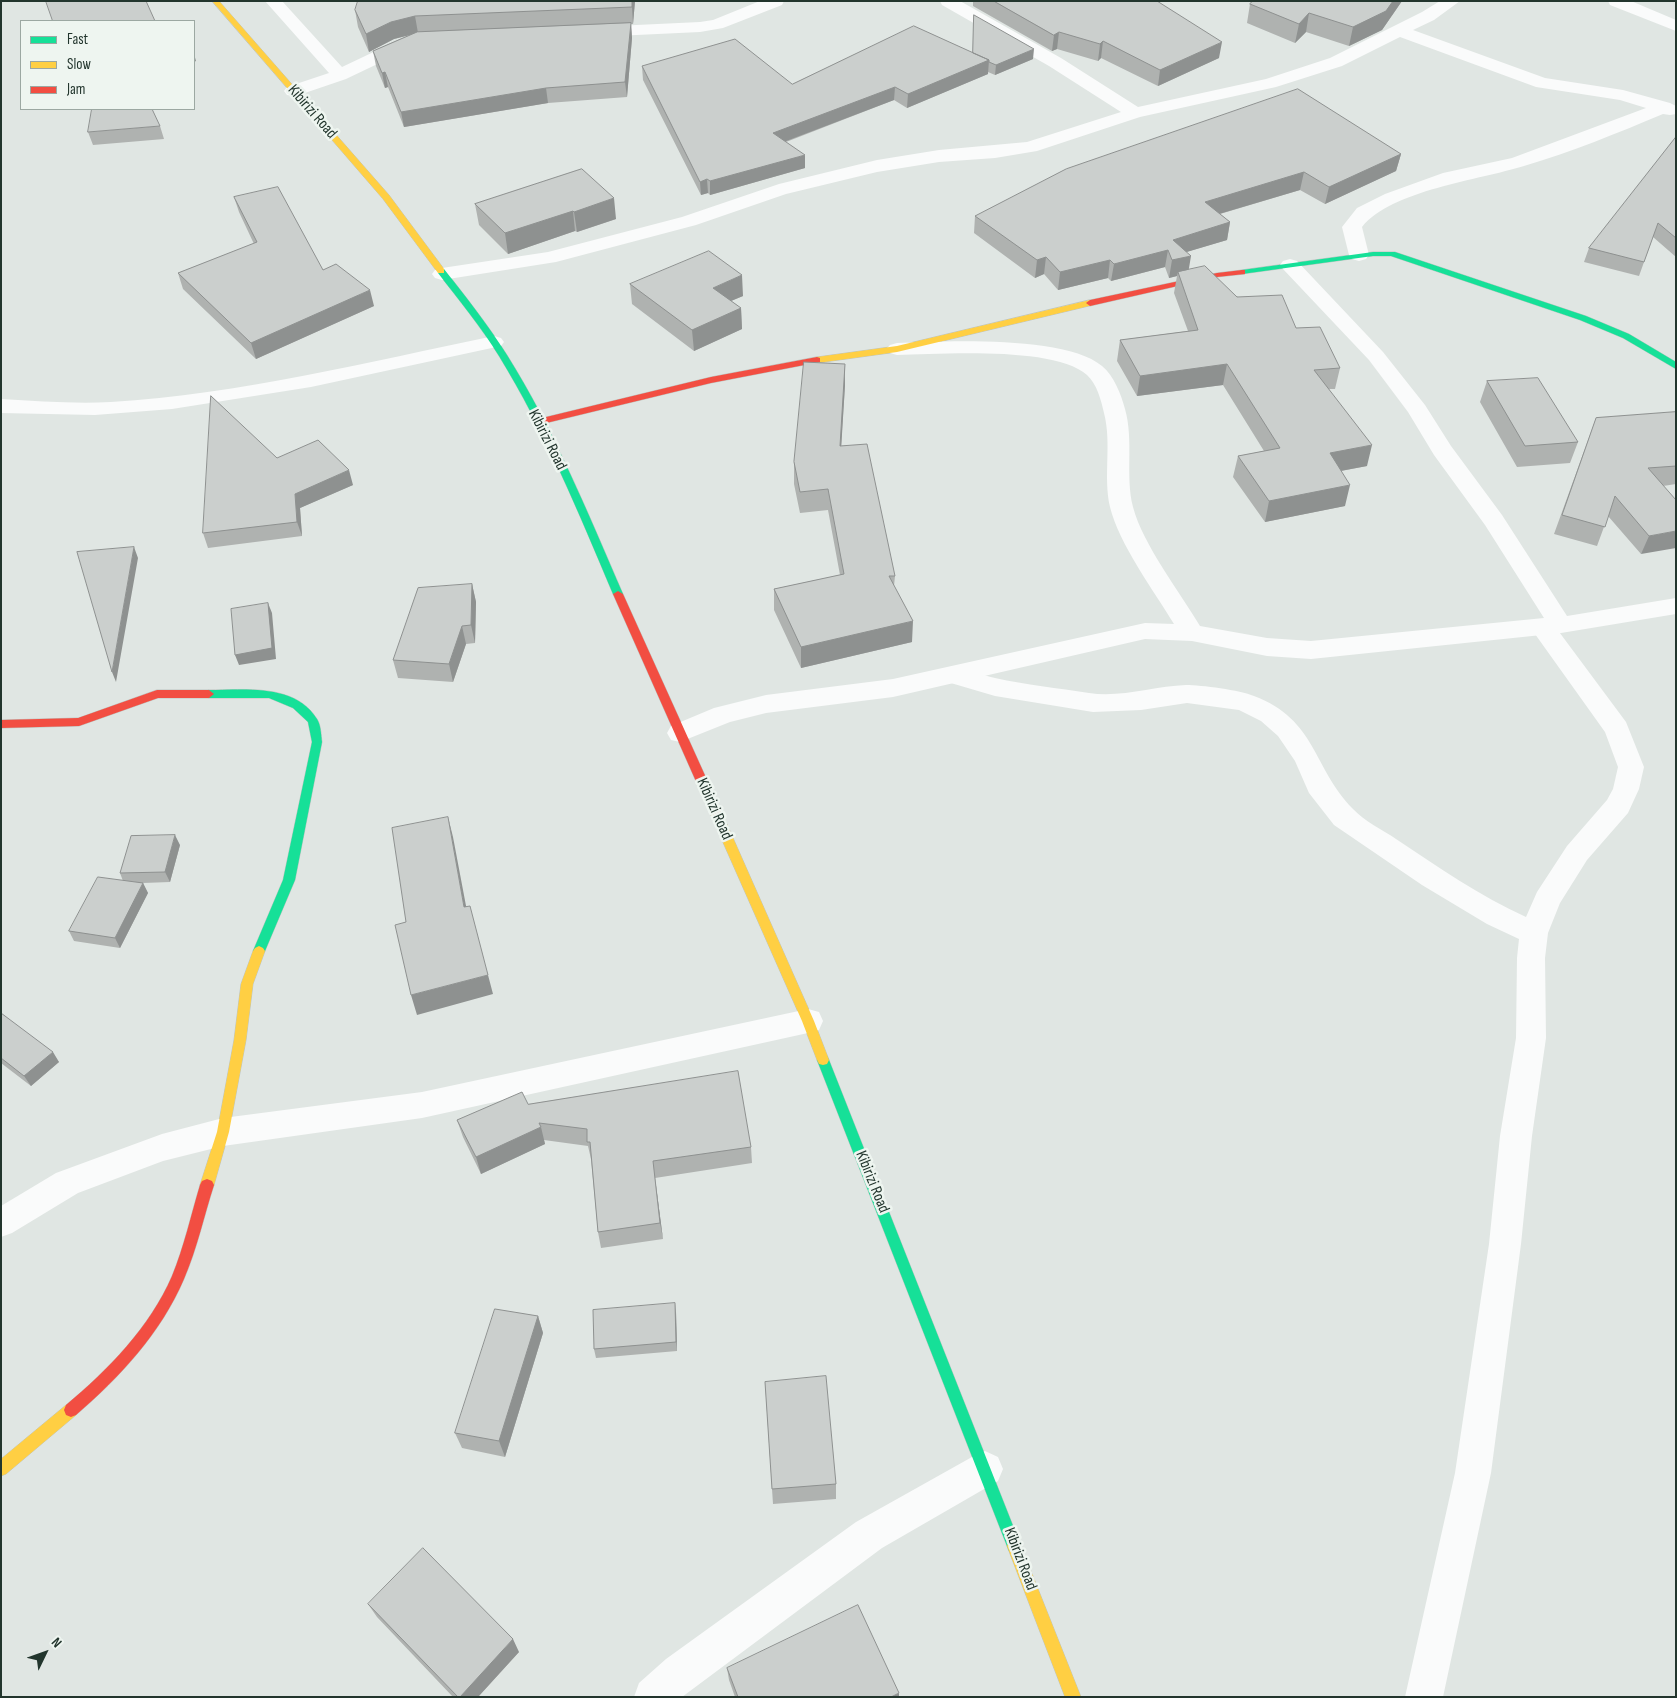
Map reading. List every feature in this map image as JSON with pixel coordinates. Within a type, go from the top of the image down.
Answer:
[{"type":"street","name":"Kibirizi Road","points":[[215,1],[386,197],[494,342],[510,367],[568,480],[808,1021],[1074,1697]]},
{"type":"street","points":[[273,1],[340,75]]},
{"type":"street","points":[[579,33],[700,27],[718,24],[750,5],[776,1]]},
{"type":"street","points":[[948,1],[1056,62],[1135,113]]},
{"type":"street","points":[[442,274],[549,258],[689,221],[779,190],[877,166],[939,156],[995,152],[1030,147],[1135,113],[1270,83],[1336,62],[1400,31],[1452,1]]},
{"type":"street","points":[[1616,1],[1676,26]]},
{"type":"street","points":[[1653,17],[1672,8]]},
{"type":"street","points":[[1400,31],[1542,83],[1624,95],[1670,110]]},
{"type":"street","points":[[293,90],[340,75],[400,45],[426,40]]},
{"type":"street","points":[[1359,255],[1352,227],[1364,212],[1392,198],[1450,178],[1517,162],[1670,110]]},
{"type":"street","points":[[538,422],[712,380],[828,358],[897,349],[1217,275],[1359,255],[1392,254],[1583,318],[1626,336],[1676,366]]},
{"type":"street","points":[[1290,265],[1376,356],[1494,520],[1552,626],[1617,729],[1631,767],[1626,790],[1618,806],[1577,853],[1547,900],[1534,933],[1531,958],[1531,1038],[1516,1136],[1505,1244],[1474,1463],[1424,1697]]},
{"type":"street","points":[[1,406],[125,407],[200,398],[258,390],[494,342]]},
{"type":"street","points":[[897,349],[981,348],[1038,353],[1066,357],[1094,370],[1108,389],[1117,422],[1117,467],[1122,509],[1136,541],[1192,633]]},
{"type":"street","points":[[680,733],[723,714],[766,704],[893,688],[1145,631],[1192,633],[1268,647],[1311,650],[1552,626],[1676,606]]},
{"type":"street","points":[[953,675],[995,687],[1093,703],[1142,702],[1187,694],[1244,702],[1270,714],[1287,728],[1307,759],[1318,786],[1344,818],[1432,877],[1497,916],[1534,933]]},
{"type":"street","points":[[1,724],[79,722],[157,694],[270,694],[297,705],[313,721],[317,742],[289,880],[263,940],[247,984],[240,1040],[223,1132],[177,1281],[147,1332],[92,1393],[1,1469]]},
{"type":"street","points":[[1,1223],[67,1183],[162,1148],[223,1132],[422,1106],[808,1021]]},
{"type":"street","points":[[652,1697],[680,1673],[869,1535],[985,1469]]},
{"type":"building","points":[[46,1],[146,1],[155,20],[53,20]]},
{"type":"building","points":[[358,1],[632,1],[632,7],[415,16],[391,22],[366,34],[355,10]]},
{"type":"building","points":[[994,1],[1157,1],[1222,42],[1160,70],[1103,41],[1100,44],[1059,32],[1054,35]]},
{"type":"building","points":[[1253,1],[1393,1],[1386,11],[1353,27],[1309,13],[1299,24],[1250,4]]},
{"type":"building","points":[[974,15],[1034,49],[996,65],[973,53]]},
{"type":"building","points":[[631,23],[625,82],[546,88],[401,112],[385,72],[382,73],[373,51],[417,32]]},
{"type":"building","points":[[914,26],[989,60],[908,94],[895,87],[773,133],[805,155],[710,181],[707,179],[700,182],[642,66],[735,39],[792,84]]},
{"type":"building","points":[[1298,89],[1401,154],[1329,187],[1304,172],[1205,202],[1230,222],[1173,240],[1191,256],[1172,260],[1168,250],[1114,264],[1110,260],[1060,272],[1046,257],[1037,260],[975,216],[1066,169]]},
{"type":"building","points":[[92,110],[152,110],[160,126],[88,132]]},
{"type":"building","points":[[1676,137],[1676,238],[1658,223],[1644,262],[1589,248]]},
{"type":"building","points":[[582,169],[614,198],[505,233],[475,204]]},
{"type":"building","points":[[278,187],[323,270],[336,264],[370,290],[251,343],[178,273],[257,242],[234,197]]},
{"type":"building","points":[[709,251],[742,275],[713,288],[741,308],[692,330],[630,284]]},
{"type":"building","points":[[1205,266],[1237,297],[1282,295],[1296,328],[1320,327],[1340,368],[1314,370],[1372,445],[1330,453],[1350,485],[1269,501],[1238,456],[1280,448],[1227,364],[1140,376],[1120,340],[1198,330],[1178,272]]},
{"type":"building","points":[[804,362],[845,364],[840,446],[867,444],[895,576],[889,576],[913,621],[801,647],[774,589],[844,574],[828,489],[800,492],[794,462]]},
{"type":"building","points":[[1538,378],[1578,442],[1525,446],[1487,381]]},
{"type":"building","points":[[211,396],[277,458],[318,440],[349,470],[295,494],[297,522],[203,533]]},
{"type":"building","points":[[1676,412],[1676,466],[1648,468],[1676,500],[1676,531],[1649,536],[1615,496],[1605,527],[1562,515],[1596,418]]},
{"type":"building","points":[[134,547],[112,672],[77,552]]},
{"type":"building","points":[[472,584],[471,625],[462,626],[449,664],[393,660],[418,588]]},
{"type":"building","points":[[268,603],[272,648],[235,655],[231,609]]},
{"type":"building","points":[[448,817],[464,907],[470,906],[488,975],[411,995],[395,925],[406,922],[392,828]]},
{"type":"building","points":[[175,835],[165,872],[120,873],[131,836]]},
{"type":"building","points":[[98,877],[143,883],[115,938],[69,931]]},
{"type":"building","points":[[1,1013],[53,1052],[24,1076],[1,1058]]},
{"type":"building","points":[[738,1071],[751,1147],[653,1161],[660,1223],[598,1232],[590,1142],[587,1142],[587,1129],[539,1123],[541,1127],[476,1157],[457,1120],[522,1092],[528,1104]]},
{"type":"building","points":[[675,1303],[676,1342],[594,1349],[593,1310]]},
{"type":"building","points":[[495,1309],[538,1316],[499,1441],[455,1433]]},
{"type":"building","points":[[826,1376],[836,1484],[772,1489],[765,1382]]},
{"type":"building","points":[[423,1548],[513,1639],[460,1697],[368,1604]]},
{"type":"building","points":[[858,1605],[899,1693],[891,1697],[738,1697],[727,1668]]},
{"type":"traffic: fast","points":[[1242,272],[1373,254],[1392,254],[1583,318],[1626,336],[1676,366]]},
{"type":"traffic: fast","points":[[441,271],[477,318],[510,367],[540,422],[618,594]]},
{"type":"traffic: fast","points":[[209,694],[270,694],[297,705],[313,721],[317,742],[289,880],[259,951]]},
{"type":"traffic: fast","points":[[823,1060],[1014,1546]]},
{"type":"traffic: slow","points":[[215,1],[386,197],[441,271]]},
{"type":"traffic: slow","points":[[817,360],[897,349],[1090,303]]},
{"type":"traffic: slow","points":[[716,813],[808,1021],[823,1060]]},
{"type":"traffic: slow","points":[[207,1185],[223,1132],[240,1040],[247,984],[259,951]]},
{"type":"traffic: slow","points":[[1,1469],[71,1410]]},
{"type":"traffic: slow","points":[[1014,1546],[1073,1697]]},
{"type":"traffic: jam","points":[[1090,303],[1217,275],[1242,272]]},
{"type":"traffic: jam","points":[[538,422],[711,380],[817,360]]},
{"type":"traffic: jam","points":[[618,594],[716,813]]},
{"type":"traffic: jam","points":[[1,724],[79,722],[157,694],[209,694]]},
{"type":"traffic: jam","points":[[71,1410],[101,1383],[131,1351],[169,1298],[186,1257],[207,1185]]}]
